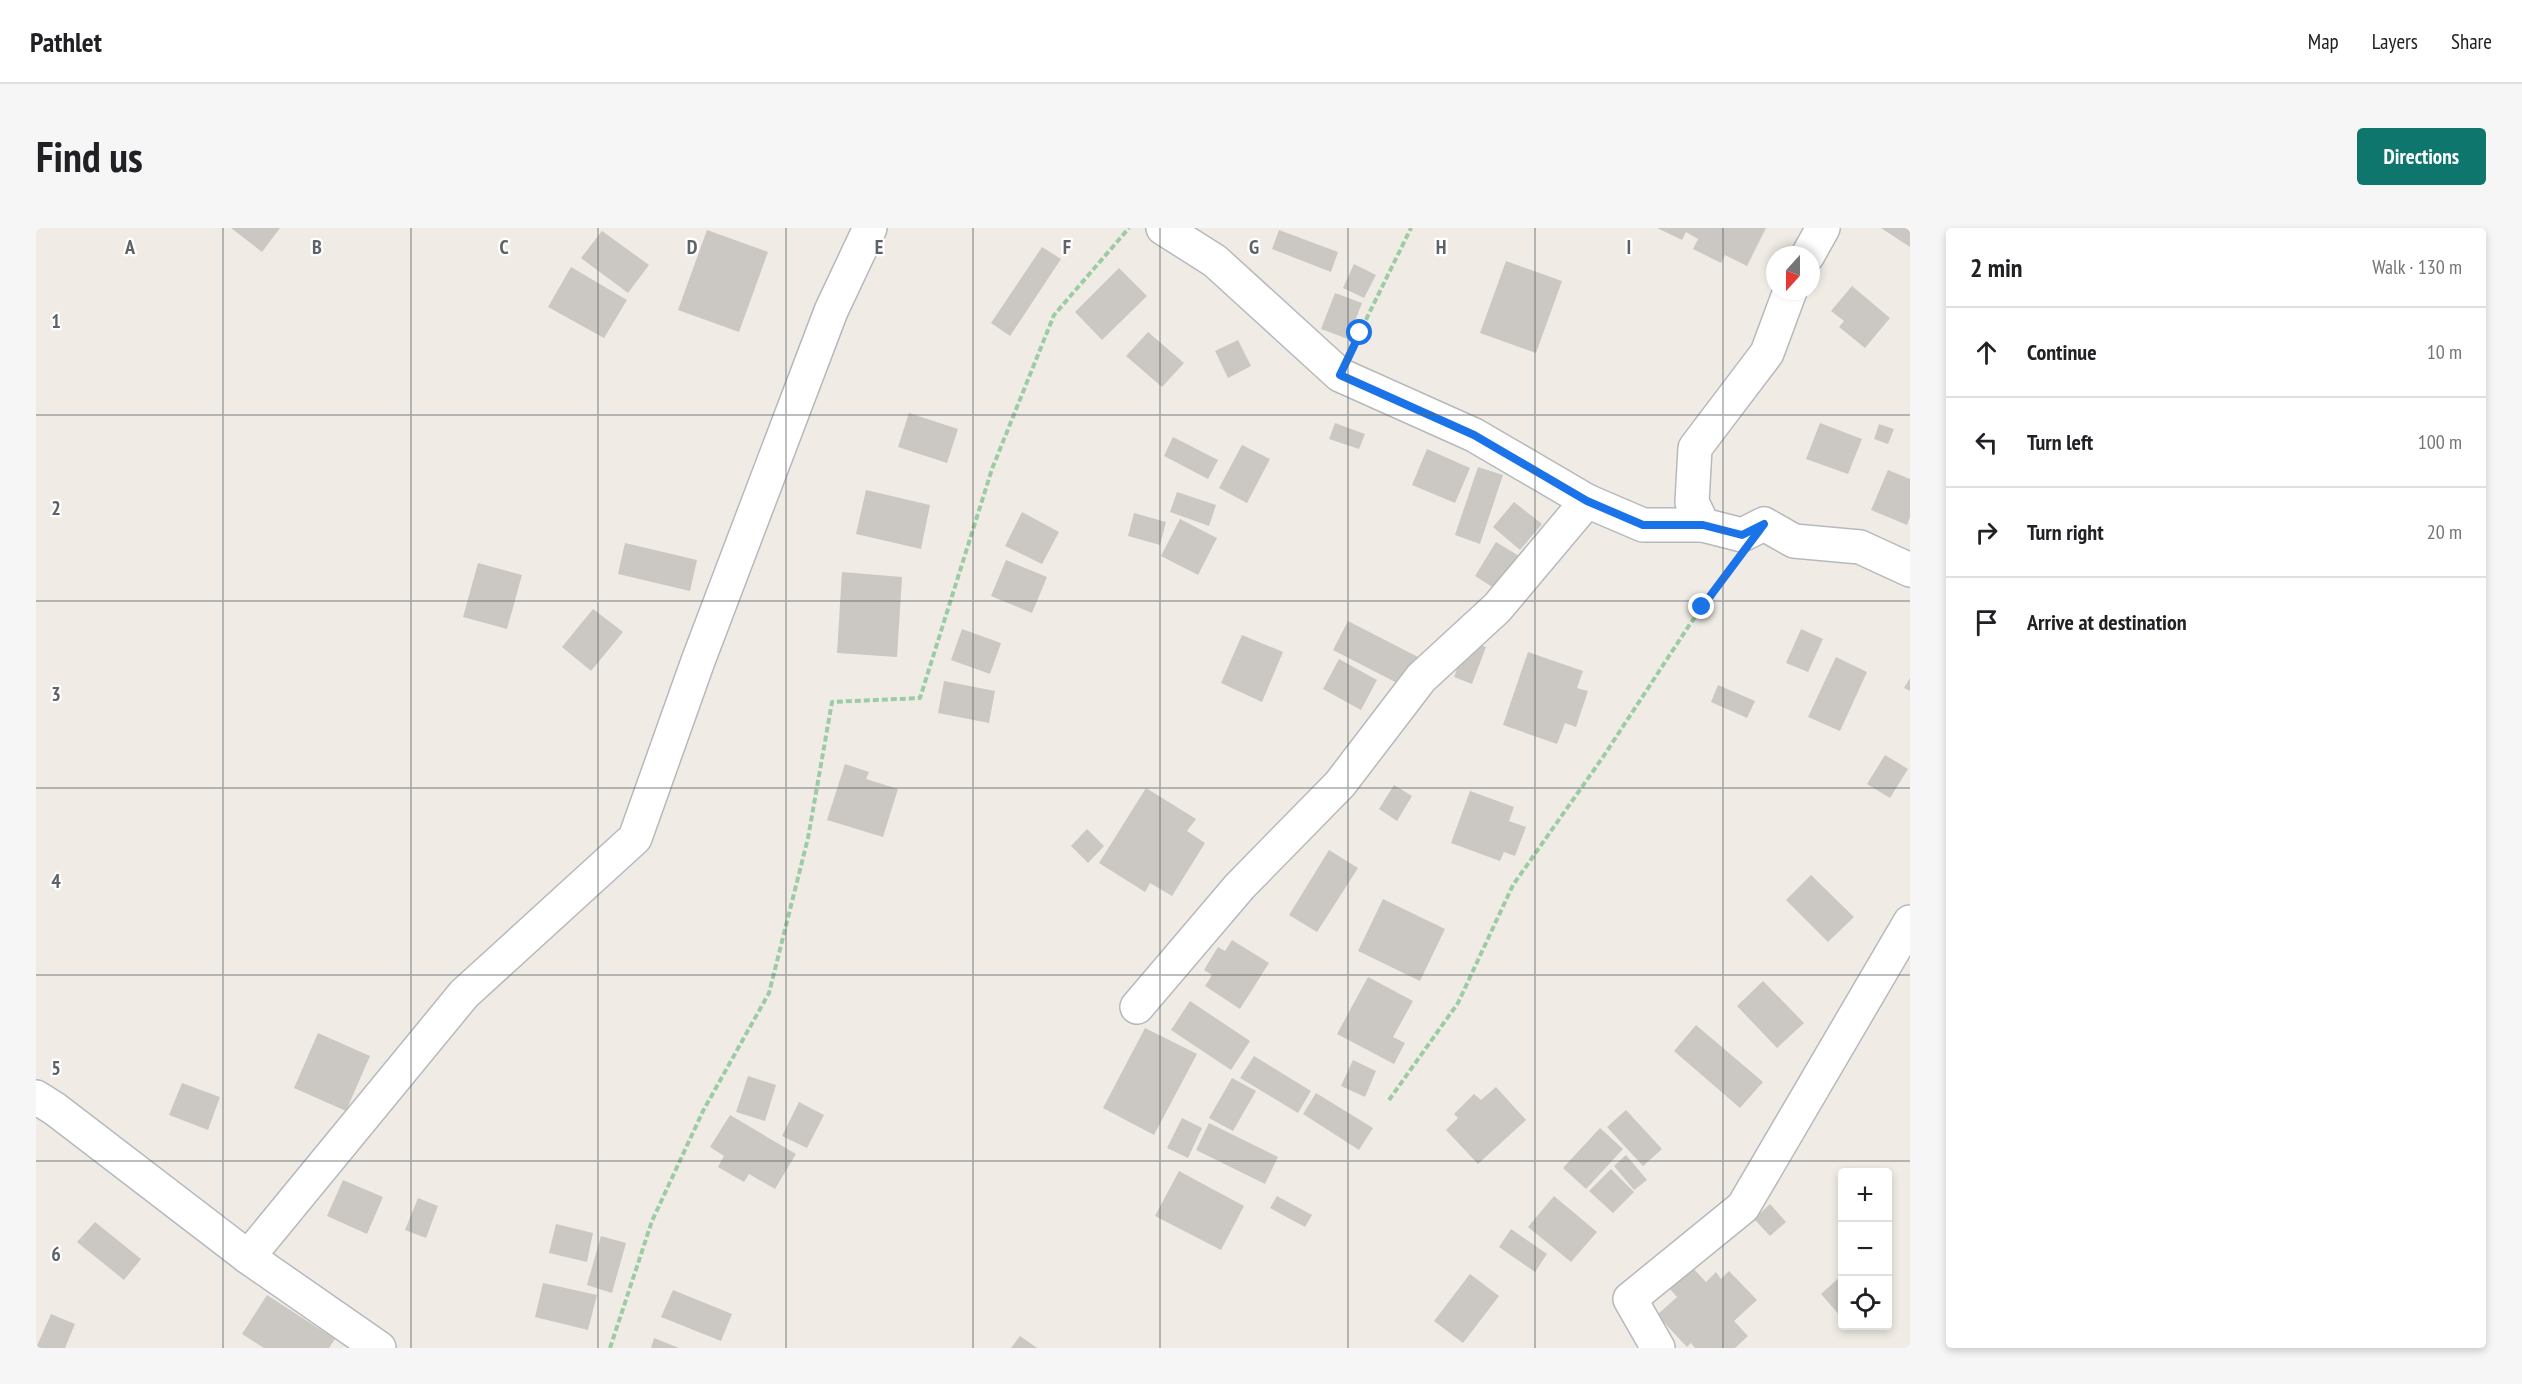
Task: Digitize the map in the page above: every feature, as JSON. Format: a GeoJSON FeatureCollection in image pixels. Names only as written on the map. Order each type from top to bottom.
{"type":"FeatureCollection","features":[{"type":"Feature","properties":{"kind":"street"},"geometry":{"type":"LineString","coordinates":[[248,1257],[464,994],[635,838],[698,661],[831,312],[870,228]]}},
{"type":"Feature","properties":{"kind":"street"},"geometry":{"type":"LineString","coordinates":[[1164,228],[1215,261],[1340,375],[1474,435],[1587,501],[1643,525],[1703,525],[1742,535],[1764,524],[1794,541],[1860,548],[1910,570]]}},
{"type":"Feature","properties":{"kind":"street"},"geometry":{"type":"LineString","coordinates":[[1813,246],[1823,228]]}},
{"type":"Feature","properties":{"kind":"street"},"geometry":{"type":"LineString","coordinates":[[1703,525],[1692,502],[1695,448],[1767,353],[1787,300]]}},
{"type":"Feature","properties":{"kind":"street"},"geometry":{"type":"LineString","coordinates":[[1137,1007],[1240,886],[1340,784],[1422,678],[1497,608],[1587,501]]}},
{"type":"Feature","properties":{"kind":"street"},"geometry":{"type":"LineString","coordinates":[[1658,1348],[1630,1299],[1743,1207],[1910,922]]}},
{"type":"Feature","properties":{"kind":"street"},"geometry":{"type":"LineString","coordinates":[[36,1097],[55,1108],[248,1257],[379,1348]]}},
{"type":"Feature","properties":{"kind":"path"},"geometry":{"type":"LineString","coordinates":[[610,1348],[652,1221],[703,1111],[769,993],[808,838],[832,702],[920,698],[992,469],[1054,315],[1129,228]]}},
{"type":"Feature","properties":{"kind":"path"},"geometry":{"type":"LineString","coordinates":[[1340,375],[1411,228]]}},
{"type":"Feature","properties":{"kind":"path"},"geometry":{"type":"LineString","coordinates":[[1389,1100],[1458,1003],[1513,885],[1603,757],[1690,624],[1764,524]]}},
{"type":"Feature","properties":{"kind":"building"},"geometry":{"type":"Polygon","coordinates":[[[231,228],[280,228],[262,252],[231,228]]]}},
{"type":"Feature","properties":{"kind":"building"},"geometry":{"type":"Polygon","coordinates":[[[1657,228],[1766,228],[1747,266],[1725,255],[1721,263],[1693,249],[1698,239],[1686,232],[1682,240],[1657,228]]]}},
{"type":"Feature","properties":{"kind":"building"},"geometry":{"type":"Polygon","coordinates":[[[1881,228],[1910,228],[1910,247],[1881,228]]]}},
{"type":"Feature","properties":{"kind":"building"},"geometry":{"type":"Polygon","coordinates":[[[707,230],[768,252],[739,332],[678,310],[707,230]]]}},
{"type":"Feature","properties":{"kind":"building"},"geometry":{"type":"Polygon","coordinates":[[[1279,230],[1338,252],[1331,272],[1272,249],[1279,230]]]}},
{"type":"Feature","properties":{"kind":"building"},"geometry":{"type":"Polygon","coordinates":[[[602,231],[649,265],[628,293],[581,258],[602,231]]]}},
{"type":"Feature","properties":{"kind":"building"},"geometry":{"type":"Polygon","coordinates":[[[1042,247],[1061,259],[1010,336],[991,323],[1042,247]]]}},
{"type":"Feature","properties":{"kind":"building"},"geometry":{"type":"Polygon","coordinates":[[[1506,261],[1562,281],[1536,353],[1480,333],[1506,261]]]}},
{"type":"Feature","properties":{"kind":"building"},"geometry":{"type":"Polygon","coordinates":[[[1354,264],[1376,275],[1364,298],[1343,288],[1354,264]]]}},
{"type":"Feature","properties":{"kind":"building"},"geometry":{"type":"Polygon","coordinates":[[[571,267],[627,300],[604,338],[548,307],[571,267]]]}},
{"type":"Feature","properties":{"kind":"building"},"geometry":{"type":"Polygon","coordinates":[[[1119,268],[1147,296],[1102,340],[1075,312],[1119,268]]]}},
{"type":"Feature","properties":{"kind":"building"},"geometry":{"type":"Polygon","coordinates":[[[1852,286],[1890,318],[1865,348],[1839,327],[1844,321],[1831,311],[1852,286]]]}},
{"type":"Feature","properties":{"kind":"building"},"geometry":{"type":"Polygon","coordinates":[[[1335,293],[1362,303],[1348,339],[1321,329],[1335,293]]]}},
{"type":"Feature","properties":{"kind":"building"},"geometry":{"type":"Polygon","coordinates":[[[1148,332],[1184,363],[1162,387],[1126,356],[1148,332]]]}},
{"type":"Feature","properties":{"kind":"building"},"geometry":{"type":"Polygon","coordinates":[[[1238,340],[1251,366],[1228,378],[1215,351],[1238,340]]]}},
{"type":"Feature","properties":{"kind":"building"},"geometry":{"type":"Polygon","coordinates":[[[909,413],[958,429],[947,463],[898,447],[909,413]]]}},
{"type":"Feature","properties":{"kind":"building"},"geometry":{"type":"Polygon","coordinates":[[[1335,423],[1365,434],[1359,449],[1329,439],[1335,423]]]}},
{"type":"Feature","properties":{"kind":"building"},"geometry":{"type":"Polygon","coordinates":[[[1820,423],[1862,439],[1848,474],[1806,459],[1820,423]]]}},
{"type":"Feature","properties":{"kind":"building"},"geometry":{"type":"Polygon","coordinates":[[[1879,424],[1894,429],[1888,444],[1874,439],[1879,424]]]}},
{"type":"Feature","properties":{"kind":"building"},"geometry":{"type":"Polygon","coordinates":[[[1173,437],[1218,460],[1208,479],[1164,456],[1173,437]]]}},
{"type":"Feature","properties":{"kind":"building"},"geometry":{"type":"Polygon","coordinates":[[[1242,445],[1270,459],[1247,503],[1219,488],[1242,445]]]}},
{"type":"Feature","properties":{"kind":"building"},"geometry":{"type":"Polygon","coordinates":[[[1427,449],[1470,468],[1455,503],[1412,485],[1427,449]]]}},
{"type":"Feature","properties":{"kind":"building"},"geometry":{"type":"Polygon","coordinates":[[[1478,467],[1503,475],[1480,544],[1455,535],[1478,467]]]}},
{"type":"Feature","properties":{"kind":"building"},"geometry":{"type":"Polygon","coordinates":[[[1888,470],[1910,479],[1910,517],[1907,525],[1871,510],[1888,470]]]}},
{"type":"Feature","properties":{"kind":"building"},"geometry":{"type":"Polygon","coordinates":[[[866,490],[930,505],[921,549],[856,534],[866,490]]]}},
{"type":"Feature","properties":{"kind":"building"},"geometry":{"type":"Polygon","coordinates":[[[1177,492],[1216,505],[1209,526],[1170,512],[1177,492]]]}},
{"type":"Feature","properties":{"kind":"building"},"geometry":{"type":"Polygon","coordinates":[[[1514,502],[1542,524],[1520,550],[1493,527],[1514,502]]]}},
{"type":"Feature","properties":{"kind":"building"},"geometry":{"type":"Polygon","coordinates":[[[1022,512],[1059,532],[1042,564],[1005,546],[1022,512]]]}},
{"type":"Feature","properties":{"kind":"building"},"geometry":{"type":"Polygon","coordinates":[[[1134,513],[1166,522],[1160,545],[1128,536],[1134,513]]]}},
{"type":"Feature","properties":{"kind":"building"},"geometry":{"type":"Polygon","coordinates":[[[1180,519],[1217,538],[1198,575],[1161,556],[1180,519]]]}},
{"type":"Feature","properties":{"kind":"building"},"geometry":{"type":"Polygon","coordinates":[[[1496,542],[1519,556],[1497,590],[1475,576],[1496,542]]]}},
{"type":"Feature","properties":{"kind":"building"},"geometry":{"type":"Polygon","coordinates":[[[625,543],[697,560],[690,591],[618,574],[625,543]]]}},
{"type":"Feature","properties":{"kind":"building"},"geometry":{"type":"Polygon","coordinates":[[[1006,560],[1047,577],[1032,613],[991,596],[1006,560]]]}},
{"type":"Feature","properties":{"kind":"building"},"geometry":{"type":"Polygon","coordinates":[[[478,563],[522,575],[507,629],[463,617],[478,563]]]}},
{"type":"Feature","properties":{"kind":"building"},"geometry":{"type":"Polygon","coordinates":[[[842,572],[902,577],[897,657],[837,653],[842,572]]]}},
{"type":"Feature","properties":{"kind":"building"},"geometry":{"type":"Polygon","coordinates":[[[593,609],[623,632],[591,671],[562,647],[593,609]]]}},
{"type":"Feature","properties":{"kind":"building"},"geometry":{"type":"Polygon","coordinates":[[[1348,621],[1418,657],[1403,686],[1333,650],[1348,621]]]}},
{"type":"Feature","properties":{"kind":"building"},"geometry":{"type":"Polygon","coordinates":[[[962,629],[1001,643],[990,674],[951,660],[962,629]]]}},
{"type":"Feature","properties":{"kind":"building"},"geometry":{"type":"Polygon","coordinates":[[[1801,629],[1823,639],[1808,672],[1786,663],[1801,629]]]}},
{"type":"Feature","properties":{"kind":"building"},"geometry":{"type":"Polygon","coordinates":[[[1242,635],[1283,652],[1262,702],[1221,683],[1242,635]]]}},
{"type":"Feature","properties":{"kind":"building"},"geometry":{"type":"Polygon","coordinates":[[[1468,640],[1486,647],[1472,684],[1454,677],[1468,640]]]}},
{"type":"Feature","properties":{"kind":"building"},"geometry":{"type":"Polygon","coordinates":[[[1528,652],[1583,671],[1577,688],[1588,691],[1576,727],[1565,723],[1557,744],[1503,725],[1528,652]]]}},
{"type":"Feature","properties":{"kind":"building"},"geometry":{"type":"Polygon","coordinates":[[[1836,657],[1867,672],[1840,731],[1808,717],[1836,657]]]}},
{"type":"Feature","properties":{"kind":"building"},"geometry":{"type":"Polygon","coordinates":[[[1339,659],[1377,680],[1361,710],[1323,689],[1339,659]]]}},
{"type":"Feature","properties":{"kind":"building"},"geometry":{"type":"Polygon","coordinates":[[[1910,678],[1910,691],[1904,688],[1910,678]]]}},
{"type":"Feature","properties":{"kind":"building"},"geometry":{"type":"Polygon","coordinates":[[[944,681],[995,691],[989,723],[938,713],[944,681]]]}},
{"type":"Feature","properties":{"kind":"building"},"geometry":{"type":"Polygon","coordinates":[[[1718,685],[1755,701],[1747,718],[1711,702],[1718,685]]]}},
{"type":"Feature","properties":{"kind":"building"},"geometry":{"type":"Polygon","coordinates":[[[1885,755],[1908,769],[1890,798],[1867,784],[1885,755]]]}},
{"type":"Feature","properties":{"kind":"building"},"geometry":{"type":"Polygon","coordinates":[[[845,764],[869,772],[866,779],[898,789],[883,837],[827,820],[845,764]]]}},
{"type":"Feature","properties":{"kind":"building"},"geometry":{"type":"Polygon","coordinates":[[[1394,785],[1412,796],[1397,821],[1379,809],[1394,785]]]}},
{"type":"Feature","properties":{"kind":"building"},"geometry":{"type":"Polygon","coordinates":[[[1146,788],[1196,819],[1187,831],[1205,843],[1172,896],[1150,883],[1145,892],[1099,863],[1146,788]]]}},
{"type":"Feature","properties":{"kind":"building"},"geometry":{"type":"Polygon","coordinates":[[[1470,791],[1514,807],[1509,821],[1526,827],[1515,856],[1504,852],[1500,861],[1451,843],[1470,791]]]}},
{"type":"Feature","properties":{"kind":"building"},"geometry":{"type":"Polygon","coordinates":[[[1087,829],[1104,846],[1088,863],[1071,846],[1087,829]]]}},
{"type":"Feature","properties":{"kind":"building"},"geometry":{"type":"Polygon","coordinates":[[[1329,850],[1358,868],[1317,932],[1289,915],[1329,850]]]}},
{"type":"Feature","properties":{"kind":"building"},"geometry":{"type":"Polygon","coordinates":[[[1811,875],[1854,917],[1828,942],[1786,900],[1811,875]]]}},
{"type":"Feature","properties":{"kind":"building"},"geometry":{"type":"Polygon","coordinates":[[[1383,899],[1445,929],[1420,981],[1358,951],[1383,899]]]}},
{"type":"Feature","properties":{"kind":"building"},"geometry":{"type":"Polygon","coordinates":[[[1232,940],[1269,963],[1240,1009],[1205,986],[1212,975],[1204,970],[1218,947],[1225,951],[1232,940]]]}},
{"type":"Feature","properties":{"kind":"building"},"geometry":{"type":"Polygon","coordinates":[[[1368,977],[1413,1001],[1393,1037],[1405,1043],[1394,1064],[1337,1034],[1368,977]]]}},
{"type":"Feature","properties":{"kind":"building"},"geometry":{"type":"Polygon","coordinates":[[[1763,981],[1804,1023],[1777,1048],[1737,1006],[1763,981]]]}},
{"type":"Feature","properties":{"kind":"building"},"geometry":{"type":"Polygon","coordinates":[[[1190,1001],[1250,1041],[1231,1070],[1171,1030],[1190,1001]]]}},
{"type":"Feature","properties":{"kind":"building"},"geometry":{"type":"Polygon","coordinates":[[[1696,1025],[1763,1082],[1740,1108],[1674,1051],[1696,1025]]]}},
{"type":"Feature","properties":{"kind":"building"},"geometry":{"type":"Polygon","coordinates":[[[1145,1028],[1197,1054],[1154,1135],[1103,1108],[1145,1028]]]}},
{"type":"Feature","properties":{"kind":"building"},"geometry":{"type":"Polygon","coordinates":[[[318,1033],[370,1056],[346,1111],[294,1088],[318,1033]]]}},
{"type":"Feature","properties":{"kind":"building"},"geometry":{"type":"Polygon","coordinates":[[[1254,1056],[1311,1091],[1298,1113],[1240,1078],[1254,1056]]]}},
{"type":"Feature","properties":{"kind":"building"},"geometry":{"type":"Polygon","coordinates":[[[1353,1060],[1376,1071],[1365,1097],[1341,1086],[1353,1060]]]}},
{"type":"Feature","properties":{"kind":"building"},"geometry":{"type":"Polygon","coordinates":[[[748,1076],[776,1085],[765,1121],[736,1112],[748,1076]]]}},
{"type":"Feature","properties":{"kind":"building"},"geometry":{"type":"Polygon","coordinates":[[[1232,1078],[1256,1091],[1233,1131],[1209,1118],[1232,1078]]]}},
{"type":"Feature","properties":{"kind":"building"},"geometry":{"type":"Polygon","coordinates":[[[182,1083],[220,1097],[208,1130],[169,1115],[182,1083]]]}},
{"type":"Feature","properties":{"kind":"building"},"geometry":{"type":"Polygon","coordinates":[[[1496,1087],[1526,1120],[1478,1164],[1446,1130],[1458,1118],[1454,1114],[1474,1094],[1481,1100],[1496,1087]]]}},
{"type":"Feature","properties":{"kind":"building"},"geometry":{"type":"Polygon","coordinates":[[[1316,1093],[1373,1128],[1359,1150],[1303,1114],[1316,1093]]]}},
{"type":"Feature","properties":{"kind":"building"},"geometry":{"type":"Polygon","coordinates":[[[799,1102],[824,1115],[807,1148],[782,1136],[799,1102]]]}},
{"type":"Feature","properties":{"kind":"building"},"geometry":{"type":"Polygon","coordinates":[[[1626,1110],[1662,1149],[1643,1166],[1607,1127],[1626,1110]]]}},
{"type":"Feature","properties":{"kind":"building"},"geometry":{"type":"Polygon","coordinates":[[[730,1115],[796,1154],[775,1189],[749,1174],[744,1182],[718,1167],[724,1156],[710,1147],[730,1115]]]}},
{"type":"Feature","properties":{"kind":"building"},"geometry":{"type":"Polygon","coordinates":[[[1182,1118],[1202,1128],[1188,1158],[1167,1148],[1182,1118]]]}},
{"type":"Feature","properties":{"kind":"building"},"geometry":{"type":"Polygon","coordinates":[[[1209,1123],[1278,1157],[1265,1184],[1196,1150],[1209,1123]]]}},
{"type":"Feature","properties":{"kind":"building"},"geometry":{"type":"Polygon","coordinates":[[[1600,1128],[1623,1149],[1586,1189],[1563,1168],[1600,1128]]]}},
{"type":"Feature","properties":{"kind":"building"},"geometry":{"type":"Polygon","coordinates":[[[1626,1155],[1647,1180],[1634,1190],[1614,1166],[1626,1155]]]}},
{"type":"Feature","properties":{"kind":"building"},"geometry":{"type":"Polygon","coordinates":[[[1611,1169],[1634,1192],[1613,1213],[1589,1191],[1611,1169]]]}},
{"type":"Feature","properties":{"kind":"building"},"geometry":{"type":"Polygon","coordinates":[[[1179,1171],[1244,1206],[1221,1250],[1155,1216],[1179,1171]]]}},
{"type":"Feature","properties":{"kind":"building"},"geometry":{"type":"Polygon","coordinates":[[[343,1180],[383,1197],[367,1234],[327,1216],[343,1180]]]}},
{"type":"Feature","properties":{"kind":"building"},"geometry":{"type":"Polygon","coordinates":[[[1277,1196],[1312,1215],[1305,1227],[1270,1208],[1277,1196]]]}},
{"type":"Feature","properties":{"kind":"building"},"geometry":{"type":"Polygon","coordinates":[[[1554,1196],[1597,1232],[1571,1262],[1528,1227],[1554,1196]]]}},
{"type":"Feature","properties":{"kind":"building"},"geometry":{"type":"Polygon","coordinates":[[[418,1198],[438,1206],[426,1238],[405,1230],[418,1198]]]}},
{"type":"Feature","properties":{"kind":"building"},"geometry":{"type":"Polygon","coordinates":[[[1770,1204],[1786,1222],[1770,1236],[1754,1219],[1770,1204]]]}},
{"type":"Feature","properties":{"kind":"building"},"geometry":{"type":"Polygon","coordinates":[[[95,1222],[141,1259],[124,1280],[77,1242],[95,1222]]]}},
{"type":"Feature","properties":{"kind":"building"},"geometry":{"type":"Polygon","coordinates":[[[556,1224],[593,1233],[587,1262],[549,1253],[556,1224]]]}},
{"type":"Feature","properties":{"kind":"building"},"geometry":{"type":"Polygon","coordinates":[[[1511,1229],[1547,1254],[1535,1272],[1499,1247],[1511,1229]]]}},
{"type":"Feature","properties":{"kind":"building"},"geometry":{"type":"Polygon","coordinates":[[[601,1236],[626,1243],[612,1293],[587,1285],[601,1236]]]}},
{"type":"Feature","properties":{"kind":"building"},"geometry":{"type":"Polygon","coordinates":[[[1692,1267],[1706,1282],[1716,1272],[1721,1279],[1729,1271],[1757,1300],[1734,1321],[1748,1336],[1735,1348],[1695,1348],[1691,1343],[1687,1347],[1657,1315],[1677,1297],[1670,1289],[1692,1267]]]}},
{"type":"Feature","properties":{"kind":"building"},"geometry":{"type":"Polygon","coordinates":[[[1470,1274],[1499,1296],[1463,1343],[1434,1321],[1470,1274]]]}},
{"type":"Feature","properties":{"kind":"building"},"geometry":{"type":"Polygon","coordinates":[[[1838,1279],[1838,1313],[1821,1294],[1838,1279]]]}},
{"type":"Feature","properties":{"kind":"building"},"geometry":{"type":"Polygon","coordinates":[[[543,1283],[597,1295],[588,1330],[535,1317],[543,1283]]]}},
{"type":"Feature","properties":{"kind":"building"},"geometry":{"type":"Polygon","coordinates":[[[673,1290],[732,1314],[721,1341],[661,1317],[673,1290]]]}},
{"type":"Feature","properties":{"kind":"building"},"geometry":{"type":"Polygon","coordinates":[[[267,1295],[335,1339],[329,1348],[264,1348],[242,1334],[267,1295]]]}},
{"type":"Feature","properties":{"kind":"building"},"geometry":{"type":"Polygon","coordinates":[[[51,1314],[75,1324],[65,1348],[36,1348],[51,1314]]]}},
{"type":"Feature","properties":{"kind":"building"},"geometry":{"type":"Polygon","coordinates":[[[1020,1336],[1037,1348],[1011,1348],[1020,1336]]]}},
{"type":"Feature","properties":{"kind":"building"},"geometry":{"type":"Polygon","coordinates":[[[654,1338],[679,1348],[651,1348],[654,1338]]]}},
{"type":"Feature","properties":{"kind":"route"},"geometry":{"type":"LineString","coordinates":[[1360,333],[1340,375],[1474,435],[1587,501],[1643,525],[1703,525],[1742,535],[1764,524],[1702,607]]}}]}
